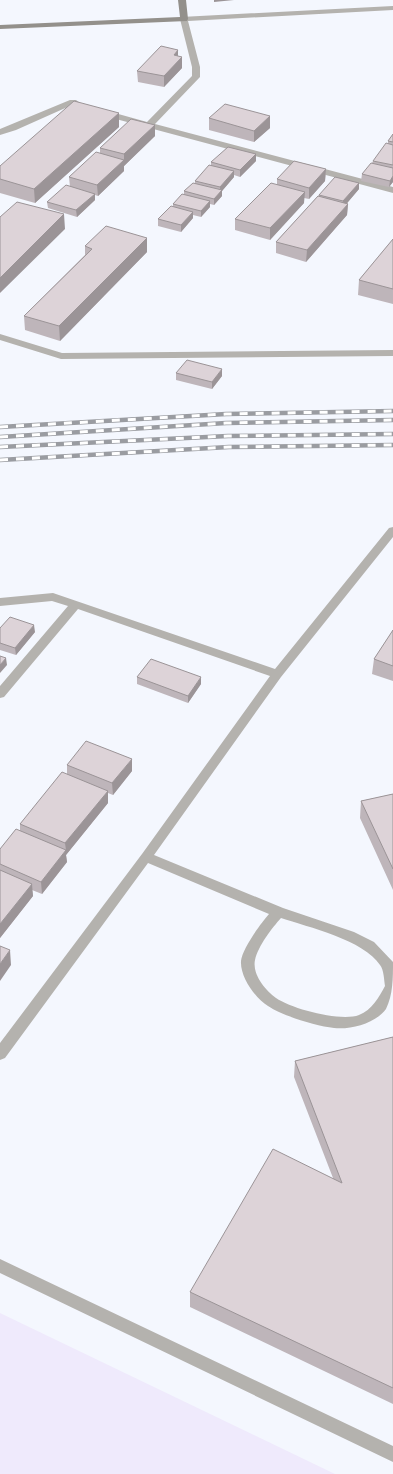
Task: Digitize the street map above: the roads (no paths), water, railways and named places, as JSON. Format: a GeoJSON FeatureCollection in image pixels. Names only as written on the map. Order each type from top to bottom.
{"type":"FeatureCollection","features":[{"type":"Feature","properties":{"kind":"street"},"geometry":{"type":"LineString","coordinates":[[149,125],[196,77],[196,67],[184,19],[182,0]]}},
{"type":"Feature","properties":{"kind":"street"},"geometry":{"type":"LineString","coordinates":[[0,27],[393,8]]}},
{"type":"Feature","properties":{"kind":"street"},"geometry":{"type":"LineString","coordinates":[[0,132],[13,128],[73,102],[89,112],[104,113],[393,190]]}},
{"type":"Feature","properties":{"kind":"street"},"geometry":{"type":"LineString","coordinates":[[0,337],[60,356],[393,353]]}},
{"type":"Feature","properties":{"kind":"street"},"geometry":{"type":"LineString","coordinates":[[0,1054],[146,857],[277,674],[393,530]]}},
{"type":"Feature","properties":{"kind":"street"},"geometry":{"type":"LineString","coordinates":[[0,602],[53,596],[277,674]]}},
{"type":"Feature","properties":{"kind":"street"},"geometry":{"type":"LineString","coordinates":[[0,694],[76,604]]}},
{"type":"Feature","properties":{"kind":"street"},"geometry":{"type":"LineString","coordinates":[[146,857],[278,912],[349,936],[368,946],[387,963],[392,986],[381,1006],[362,1020],[335,1023],[302,1015],[272,1002],[251,980],[248,960],[262,931],[278,912]]}},
{"type":"Feature","properties":{"kind":"street"},"geometry":{"type":"LineString","coordinates":[[0,1266],[393,1454]]}},
{"type":"Feature","properties":{"kind":"railway"},"geometry":{"type":"LineString","coordinates":[[0,427],[226,414],[393,411]]}},
{"type":"Feature","properties":{"kind":"railway"},"geometry":{"type":"LineString","coordinates":[[0,437],[226,423],[393,420]]}},
{"type":"Feature","properties":{"kind":"railway"},"geometry":{"type":"LineString","coordinates":[[0,447],[228,436],[393,434]]}},
{"type":"Feature","properties":{"kind":"railway"},"geometry":{"type":"LineString","coordinates":[[0,460],[229,447],[393,445]]}}]}
